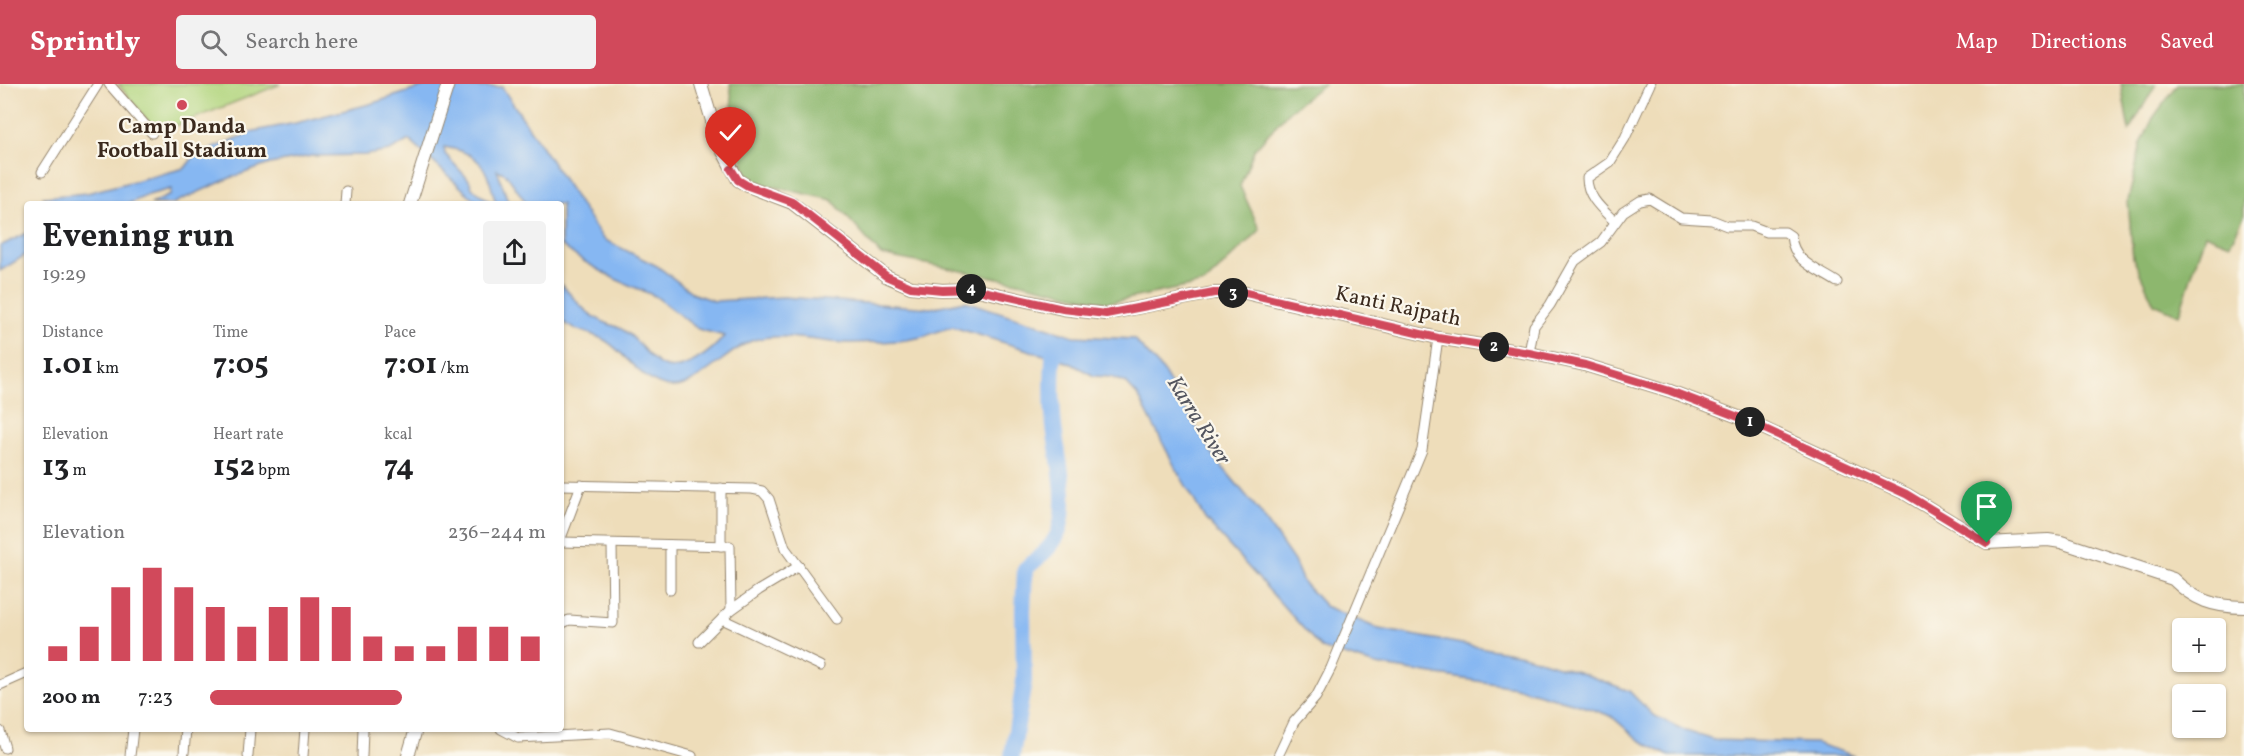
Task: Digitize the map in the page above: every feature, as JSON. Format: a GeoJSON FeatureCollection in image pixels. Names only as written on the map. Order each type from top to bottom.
{"type":"FeatureCollection","features":[{"type":"Feature","properties":{"kind":"main road"},"geometry":{"type":"LineString","coordinates":[[411,201],[448,84]]}},
{"type":"Feature","properties":{"kind":"main road","name":"Kanti Rajpath"},"geometry":{"type":"LineString","coordinates":[[701,84],[719,144],[738,180],[792,202],[886,276],[911,287],[942,290],[974,289],[1063,309],[1106,314],[1214,293],[1246,293],[1438,338],[1585,365],[1659,388],[1741,418],[1906,494],[1987,543],[2048,540],[2061,542],[2173,579],[2187,593],[2204,602],[2244,607]]}},
{"type":"Feature","properties":{"kind":"main road"},"geometry":{"type":"LineString","coordinates":[[408,756],[415,732]]}},
{"type":"Feature","properties":{"kind":"street"},"geometry":{"type":"LineString","coordinates":[[42,172],[98,84]]}},
{"type":"Feature","properties":{"kind":"street"},"geometry":{"type":"LineString","coordinates":[[108,84],[152,133]]}},
{"type":"Feature","properties":{"kind":"street"},"geometry":{"type":"LineString","coordinates":[[1615,222],[1587,189],[1587,178],[1610,162],[1625,138],[1650,84]]}},
{"type":"Feature","properties":{"kind":"street"},"geometry":{"type":"LineString","coordinates":[[345,201],[346,191]]}},
{"type":"Feature","properties":{"kind":"street"},"geometry":{"type":"LineString","coordinates":[[1529,353],[1534,326],[1550,305],[1575,261],[1601,242],[1623,212],[1640,201],[1650,199],[1681,218],[1712,220],[1727,226],[1751,226],[1767,232],[1785,232],[1791,236],[1791,247],[1798,258],[1837,282]]}},
{"type":"Feature","properties":{"kind":"street"},"geometry":{"type":"LineString","coordinates":[[1278,756],[1293,722],[1316,697],[1331,668],[1422,450],[1438,338]]}},
{"type":"Feature","properties":{"kind":"street"},"geometry":{"type":"LineString","coordinates":[[564,485],[762,491],[769,499],[785,548],[837,619]]}},
{"type":"Feature","properties":{"kind":"street"},"geometry":{"type":"LineString","coordinates":[[564,530],[581,485]]}},
{"type":"Feature","properties":{"kind":"street"},"geometry":{"type":"LineString","coordinates":[[720,546],[721,488]]}},
{"type":"Feature","properties":{"kind":"street"},"geometry":{"type":"LineString","coordinates":[[564,542],[730,546],[731,610]]}},
{"type":"Feature","properties":{"kind":"street"},"geometry":{"type":"LineString","coordinates":[[564,622],[569,620],[613,623],[612,544]]}},
{"type":"Feature","properties":{"kind":"street"},"geometry":{"type":"LineString","coordinates":[[670,545],[670,590]]}},
{"type":"Feature","properties":{"kind":"street"},"geometry":{"type":"LineString","coordinates":[[699,642],[731,610],[799,566]]}},
{"type":"Feature","properties":{"kind":"street"},"geometry":{"type":"LineString","coordinates":[[722,619],[821,666]]}},
{"type":"Feature","properties":{"kind":"street"},"geometry":{"type":"LineString","coordinates":[[0,685],[24,674]]}},
{"type":"Feature","properties":{"kind":"street"},"geometry":{"type":"LineString","coordinates":[[0,731],[5,748]]}},
{"type":"Feature","properties":{"kind":"street"},"geometry":{"type":"LineString","coordinates":[[130,756],[133,732]]}},
{"type":"Feature","properties":{"kind":"street"},"geometry":{"type":"LineString","coordinates":[[184,753],[186,732]]}},
{"type":"Feature","properties":{"kind":"street"},"geometry":{"type":"LineString","coordinates":[[248,756],[250,732]]}},
{"type":"Feature","properties":{"kind":"street"},"geometry":{"type":"LineString","coordinates":[[303,756],[305,732]]}},
{"type":"Feature","properties":{"kind":"street"},"geometry":{"type":"LineString","coordinates":[[362,756],[363,732]]}},
{"type":"Feature","properties":{"kind":"street"},"geometry":{"type":"LineString","coordinates":[[507,732],[518,738],[610,733],[692,756]]}},
{"type":"Feature","properties":{"kind":"green space","name":"Camp Danda Football Stadium"},"geometry":{"type":"Polygon","coordinates":[[[118,84],[281,84],[175,126],[152,126],[118,84]]]}},
{"type":"Feature","properties":{"kind":"green space"},"geometry":{"type":"Polygon","coordinates":[[[730,84],[1324,84],[1289,111],[1254,150],[1240,186],[1260,230],[1205,283],[1107,303],[1018,282],[881,255],[832,200],[750,181],[737,146],[730,84]]]}},
{"type":"Feature","properties":{"kind":"green space"},"geometry":{"type":"Polygon","coordinates":[[[2121,84],[2156,84],[2129,131],[2121,84]]]}},
{"type":"Feature","properties":{"kind":"green space"},"geometry":{"type":"Polygon","coordinates":[[[2178,84],[2244,84],[2244,216],[2230,244],[2205,234],[2179,315],[2154,304],[2133,258],[2128,201],[2141,144],[2153,118],[2178,84]]]}},
{"type":"Feature","properties":{"kind":"water"},"geometry":{"type":"Polygon","coordinates":[[[426,86],[502,87],[603,239],[657,266],[694,294],[714,301],[784,297],[931,308],[965,301],[1074,336],[1134,339],[1163,371],[1215,458],[1260,512],[1294,561],[1303,582],[1325,606],[1379,629],[1523,655],[1584,674],[1629,691],[1653,715],[1686,731],[1714,740],[1815,743],[1855,756],[1669,756],[1639,740],[1611,716],[1583,706],[1515,687],[1376,665],[1321,648],[1205,519],[1139,397],[1126,383],[1111,377],[1094,376],[1070,363],[953,327],[922,337],[886,342],[838,343],[789,337],[754,340],[735,350],[702,375],[681,386],[662,385],[644,375],[606,341],[564,322],[564,287],[590,314],[628,333],[656,362],[669,368],[686,365],[696,360],[724,336],[698,329],[655,296],[615,279],[564,247],[564,201],[525,201],[506,174],[497,170],[508,201],[495,201],[490,182],[481,165],[467,154],[457,150],[444,147],[445,154],[469,180],[472,188],[489,201],[476,201],[409,140],[390,151],[365,155],[311,156],[270,164],[230,178],[179,201],[157,201],[170,195],[171,189],[135,201],[47,201],[43,197],[87,193],[185,168],[194,156],[254,131],[370,104],[426,86]]]}},
{"type":"Feature","properties":{"kind":"water"},"geometry":{"type":"Polygon","coordinates":[[[24,234],[24,256],[0,271],[0,246],[24,234]]]}},
{"type":"Feature","properties":{"kind":"waterway"},"geometry":{"type":"LineString","coordinates":[[1012,756],[1024,681],[1025,569],[1055,540],[1062,515],[1063,490],[1052,406],[1054,344]]}},
{"type":"Feature","properties":{"kind":"place","name":"Camp Danda Football Stadium"},"geometry":{"type":"Point","coordinates":[182,105]}},
{"type":"Feature","properties":{"kind":"route"},"geometry":{"type":"LineString","coordinates":[[731,169],[738,180],[748,186],[792,202],[886,276],[911,287],[942,290],[974,289],[1063,309],[1106,314],[1214,293],[1246,293],[1438,338],[1585,365],[1670,391],[1741,418],[1906,494],[1987,543]]}},
{"type":"Feature","properties":{"kind":"water label","name":"Karra River"},"geometry":{"type":"Point","coordinates":[1198,421]}}]}
